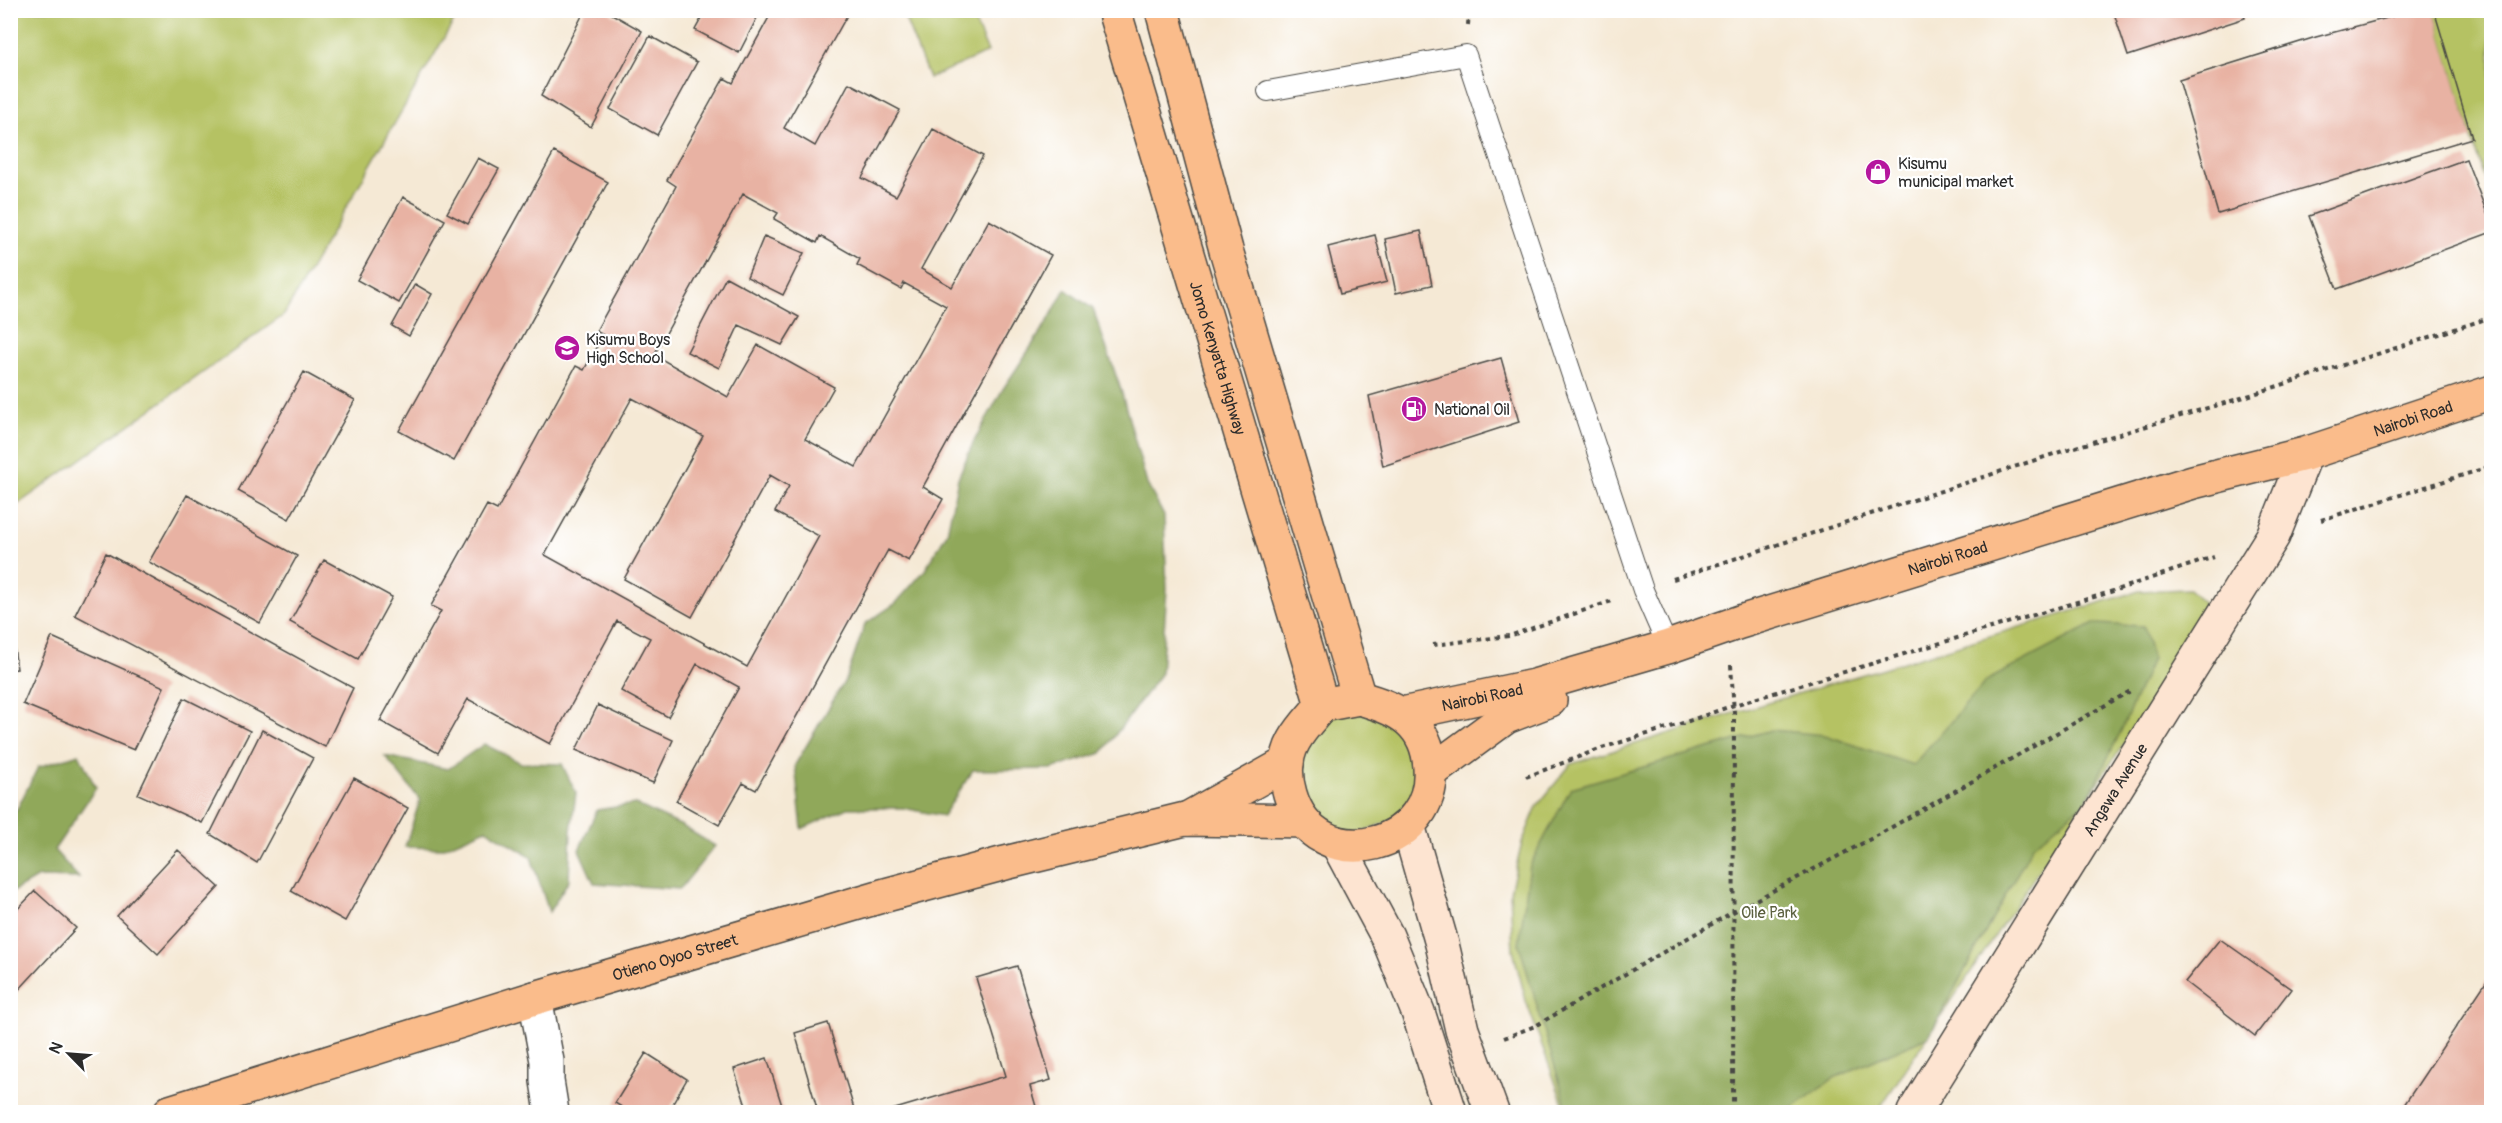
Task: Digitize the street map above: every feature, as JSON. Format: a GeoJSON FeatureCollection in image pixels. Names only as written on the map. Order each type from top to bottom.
{"type":"FeatureCollection","features":[{"type":"Feature","properties":{"kind":"highway","name":"Jomo Kenyatta Highway"},"geometry":{"type":"LineString","coordinates":[[1114,10],[1322,705]]}},
{"type":"Feature","properties":{"kind":"highway"},"geometry":{"type":"LineString","coordinates":[[1162,10],[1226,250],[1359,698]]}},
{"type":"Feature","properties":{"kind":"highway","name":"Nairobi Road"},"geometry":{"type":"LineString","coordinates":[[1402,714],[1534,686],[1668,647],[1740,622],[2193,482],[2305,454],[2492,392]]}},
{"type":"Feature","properties":{"kind":"highway","name":"Nairobi Road"},"geometry":{"type":"LineString","coordinates":[[1431,772],[1506,717],[1570,693],[2115,510],[2212,480],[2303,461],[2492,399]]}},
{"type":"Feature","properties":{"kind":"highway"},"geometry":{"type":"LineString","coordinates":[[1359,698],[1388,706],[1402,714],[1417,730],[1428,749],[1431,772],[1428,794],[1420,811],[1396,835],[1368,845],[1337,843],[1319,835],[1304,821],[1293,803],[1287,763],[1294,741],[1322,705],[1359,698]]}},
{"type":"Feature","properties":{"kind":"highway"},"geometry":{"type":"LineString","coordinates":[[1185,819],[1287,763]]}},
{"type":"Feature","properties":{"kind":"highway"},"geometry":{"type":"LineString","coordinates":[[1185,819],[1304,821]]}},
{"type":"Feature","properties":{"kind":"highway","name":"Otieno Oyoo Street"},"geometry":{"type":"LineString","coordinates":[[170,1113],[535,998],[882,896],[1185,819]]}},
{"type":"Feature","properties":{"kind":"main road","name":"Angawa Avenue"},"geometry":{"type":"LineString","coordinates":[[1914,1113],[2273,536],[2303,461]]}},
{"type":"Feature","properties":{"kind":"main road"},"geometry":{"type":"LineString","coordinates":[[1408,825],[1442,944],[1462,1030],[1492,1113]]}},
{"type":"Feature","properties":{"kind":"main road"},"geometry":{"type":"LineString","coordinates":[[1337,843],[1387,936],[1418,1012],[1450,1113]]}},
{"type":"Feature","properties":{"kind":"street"},"geometry":{"type":"LineString","coordinates":[[535,998],[547,1061],[547,1081],[552,1113]]}},
{"type":"Feature","properties":{"kind":"lane"},"geometry":{"type":"LineString","coordinates":[[1268,91],[1466,55],[1643,590],[1668,647]]}},
{"type":"Feature","properties":{"kind":"path"},"geometry":{"type":"LineString","coordinates":[[1433,645],[1509,636],[2072,448],[2238,399],[2492,317]]}},
{"type":"Feature","properties":{"kind":"path"},"geometry":{"type":"LineString","coordinates":[[1526,777],[1602,748],[1734,705],[2126,587],[2273,536],[2492,466]]}},
{"type":"Feature","properties":{"kind":"path"},"geometry":{"type":"LineString","coordinates":[[1730,640],[1734,705],[1733,1113]]}},
{"type":"Feature","properties":{"kind":"path"},"geometry":{"type":"LineString","coordinates":[[1470,1052],[1535,1026],[1733,912],[1878,835],[2142,684]]}},
{"type":"Feature","properties":{"kind":"green space"},"geometry":{"type":"Polygon","coordinates":[[[11,10],[459,12],[284,315],[11,509],[11,10]]]}},
{"type":"Feature","properties":{"kind":"green space"},"geometry":{"type":"Polygon","coordinates":[[[902,11],[970,11],[988,52],[929,78],[902,11]]]}},
{"type":"Feature","properties":{"kind":"green space"},"geometry":{"type":"Polygon","coordinates":[[[2434,11],[2491,11],[2491,196],[2472,138],[2434,11]]]}},
{"type":"Feature","properties":{"kind":"green space"},"geometry":{"type":"Polygon","coordinates":[[[1065,289],[1093,309],[1121,390],[1147,484],[1164,516],[1167,589],[1161,673],[1102,753],[1051,769],[973,770],[943,816],[903,808],[847,808],[802,829],[795,765],[847,677],[865,624],[896,603],[925,570],[947,533],[958,478],[973,443],[1003,389],[1048,321],[1065,289]]]}},
{"type":"Feature","properties":{"kind":"green space","name":"Oile Park"},"geometry":{"type":"Polygon","coordinates":[[[2189,589],[2213,611],[1877,1112],[1566,1112],[1526,1001],[1513,951],[1510,892],[1522,843],[1537,806],[1571,764],[2139,591],[2189,589]]]}},
{"type":"Feature","properties":{"kind":"green space","name":"Oile Park"},"geometry":{"type":"Polygon","coordinates":[[[2094,624],[2144,626],[2152,659],[2122,729],[2086,802],[2033,845],[1929,1036],[1834,1078],[1787,1112],[1568,1112],[1519,944],[1530,865],[1571,788],[1771,730],[1825,735],[1913,765],[1986,681],[2094,624]]]}},
{"type":"Feature","properties":{"kind":"green space"},"geometry":{"type":"Polygon","coordinates":[[[1362,708],[1416,736],[1414,812],[1345,838],[1302,811],[1301,748],[1331,714],[1362,708]]]}},
{"type":"Feature","properties":{"kind":"green space"},"geometry":{"type":"Polygon","coordinates":[[[484,744],[521,763],[562,764],[576,793],[571,831],[569,880],[549,912],[531,857],[486,829],[442,848],[405,847],[420,800],[385,756],[448,769],[484,744]]]}},
{"type":"Feature","properties":{"kind":"green space"},"geometry":{"type":"Polygon","coordinates":[[[79,754],[96,788],[54,850],[79,878],[38,877],[11,893],[11,813],[17,809],[38,767],[79,754]]]}},
{"type":"Feature","properties":{"kind":"green space"},"geometry":{"type":"Polygon","coordinates":[[[635,804],[682,826],[715,846],[680,889],[594,883],[579,850],[597,810],[635,804]]]}},
{"type":"Feature","properties":{"kind":"building"},"geometry":{"type":"Polygon","coordinates":[[[585,10],[605,10],[642,31],[591,127],[541,96],[585,10]]]}},
{"type":"Feature","properties":{"kind":"building"},"geometry":{"type":"Polygon","coordinates":[[[706,10],[761,10],[739,53],[695,30],[706,10]]]}},
{"type":"Feature","properties":{"kind":"building"},"geometry":{"type":"Polygon","coordinates":[[[773,10],[850,10],[784,128],[815,146],[849,83],[900,110],[862,178],[896,196],[933,129],[983,156],[921,269],[952,287],[989,220],[1051,255],[923,487],[943,499],[909,561],[888,550],[756,790],[743,783],[719,825],[676,801],[739,687],[697,664],[668,717],[621,691],[650,638],[617,621],[550,744],[468,699],[438,753],[380,721],[441,611],[431,606],[487,505],[497,510],[576,366],[584,370],[603,335],[596,331],[676,186],[667,180],[724,78],[733,83],[773,10]],[[743,194],[654,355],[728,397],[758,345],[834,387],[805,439],[856,467],[946,306],[904,283],[901,289],[857,265],[860,259],[820,236],[817,243],[774,219],[778,213],[743,194]],[[632,398],[545,555],[747,667],[819,536],[775,512],[789,486],[770,475],[692,617],[624,579],[703,436],[632,398]]]}},
{"type":"Feature","properties":{"kind":"building"},"geometry":{"type":"Polygon","coordinates":[[[2113,10],[2243,10],[2245,18],[2128,56],[2113,10]]]}},
{"type":"Feature","properties":{"kind":"building"},"geometry":{"type":"Polygon","coordinates":[[[2417,10],[2434,10],[2472,138],[2218,214],[2179,80],[2316,37],[2417,10]]]}},
{"type":"Feature","properties":{"kind":"building"},"geometry":{"type":"Polygon","coordinates":[[[650,36],[697,62],[657,135],[610,109],[650,36]]]}},
{"type":"Feature","properties":{"kind":"building"},"geometry":{"type":"Polygon","coordinates":[[[554,152],[608,182],[454,461],[399,431],[554,152]]]}},
{"type":"Feature","properties":{"kind":"building"},"geometry":{"type":"Polygon","coordinates":[[[478,158],[499,169],[468,224],[447,213],[478,158]]]}},
{"type":"Feature","properties":{"kind":"building"},"geometry":{"type":"Polygon","coordinates":[[[2466,159],[2492,226],[2492,232],[2337,289],[2309,216],[2466,159]]]}},
{"type":"Feature","properties":{"kind":"building"},"geometry":{"type":"Polygon","coordinates":[[[403,197],[445,220],[399,303],[357,280],[403,197]]]}},
{"type":"Feature","properties":{"kind":"building"},"geometry":{"type":"Polygon","coordinates":[[[1421,231],[1432,285],[1396,293],[1385,239],[1421,231]]]}},
{"type":"Feature","properties":{"kind":"building"},"geometry":{"type":"Polygon","coordinates":[[[1375,235],[1387,282],[1340,294],[1328,247],[1375,235]]]}},
{"type":"Feature","properties":{"kind":"building"},"geometry":{"type":"Polygon","coordinates":[[[764,236],[804,253],[783,295],[747,277],[764,236]]]}},
{"type":"Feature","properties":{"kind":"building"},"geometry":{"type":"Polygon","coordinates":[[[726,277],[799,317],[782,345],[739,325],[719,368],[687,352],[726,277]]]}},
{"type":"Feature","properties":{"kind":"building"},"geometry":{"type":"Polygon","coordinates":[[[415,284],[432,294],[409,336],[392,326],[415,284]]]}},
{"type":"Feature","properties":{"kind":"building"},"geometry":{"type":"Polygon","coordinates":[[[1501,358],[1519,422],[1383,466],[1369,396],[1501,358]]]}},
{"type":"Feature","properties":{"kind":"building"},"geometry":{"type":"Polygon","coordinates":[[[304,372],[355,400],[289,519],[238,491],[304,372]]]}},
{"type":"Feature","properties":{"kind":"building"},"geometry":{"type":"Polygon","coordinates":[[[187,495],[297,556],[260,623],[149,562],[187,495]]]}},
{"type":"Feature","properties":{"kind":"building"},"geometry":{"type":"Polygon","coordinates":[[[106,553],[353,688],[325,747],[75,615],[106,553]]]}},
{"type":"Feature","properties":{"kind":"building"},"geometry":{"type":"Polygon","coordinates":[[[324,560],[392,597],[358,659],[290,622],[324,560]]]}},
{"type":"Feature","properties":{"kind":"building"},"geometry":{"type":"Polygon","coordinates":[[[52,637],[164,687],[134,750],[23,704],[52,637]]]}},
{"type":"Feature","properties":{"kind":"building"},"geometry":{"type":"Polygon","coordinates":[[[13,639],[17,669],[10,670],[10,640],[13,639]]]}},
{"type":"Feature","properties":{"kind":"building"},"geometry":{"type":"Polygon","coordinates":[[[184,698],[250,731],[202,823],[138,794],[184,698]]]}},
{"type":"Feature","properties":{"kind":"building"},"geometry":{"type":"Polygon","coordinates":[[[598,705],[673,740],[653,783],[576,750],[598,705]]]}},
{"type":"Feature","properties":{"kind":"building"},"geometry":{"type":"Polygon","coordinates":[[[262,730],[313,758],[257,863],[210,834],[262,730]]]}},
{"type":"Feature","properties":{"kind":"building"},"geometry":{"type":"Polygon","coordinates":[[[354,778],[408,808],[345,921],[291,891],[354,778]]]}},
{"type":"Feature","properties":{"kind":"building"},"geometry":{"type":"Polygon","coordinates":[[[178,850],[219,887],[158,954],[117,916],[178,850]]]}},
{"type":"Feature","properties":{"kind":"building"},"geometry":{"type":"Polygon","coordinates":[[[35,891],[76,928],[15,994],[10,990],[10,917],[35,891]]]}},
{"type":"Feature","properties":{"kind":"building"},"geometry":{"type":"Polygon","coordinates":[[[2220,939],[2291,989],[2255,1036],[2185,982],[2220,939]]]}},
{"type":"Feature","properties":{"kind":"building"},"geometry":{"type":"Polygon","coordinates":[[[1017,966],[1051,1080],[1030,1086],[1037,1110],[1028,1112],[885,1112],[1006,1076],[976,978],[1017,966]]]}},
{"type":"Feature","properties":{"kind":"building"},"geometry":{"type":"Polygon","coordinates":[[[2492,973],[2492,1112],[2400,1111],[2492,973]]]}},
{"type":"Feature","properties":{"kind":"building"},"geometry":{"type":"Polygon","coordinates":[[[828,1023],[855,1112],[818,1112],[795,1033],[828,1023]]]}},
{"type":"Feature","properties":{"kind":"building"},"geometry":{"type":"Polygon","coordinates":[[[646,1053],[687,1079],[668,1112],[630,1112],[615,1103],[646,1053]]]}},
{"type":"Feature","properties":{"kind":"building"},"geometry":{"type":"Polygon","coordinates":[[[767,1058],[784,1112],[748,1112],[734,1069],[767,1058]]]}},
{"type":"Feature","properties":{"kind":"place","name":"Kisumu municipal market"},"geometry":{"type":"Point","coordinates":[1878,172]}},
{"type":"Feature","properties":{"kind":"place","name":"Kisumu Boys High School"},"geometry":{"type":"Point","coordinates":[567,348]}},
{"type":"Feature","properties":{"kind":"place","name":"National Oil"},"geometry":{"type":"Point","coordinates":[1414,409]}}]}
